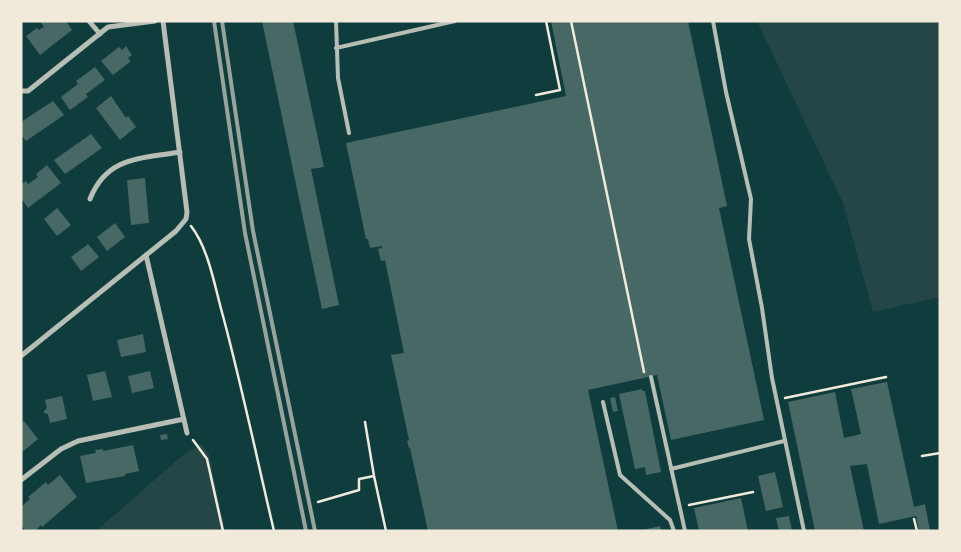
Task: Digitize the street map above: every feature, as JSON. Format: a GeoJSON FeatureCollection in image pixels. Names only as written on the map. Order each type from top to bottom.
{"type":"FeatureCollection","features":[{"type":"Feature","properties":{"kind":"street"},"geometry":{"type":"LineString","coordinates":[[89,21],[100,34]]}},
{"type":"Feature","properties":{"kind":"street"},"geometry":{"type":"LineString","coordinates":[[21,91],[28,90],[108,28],[154,21]]}},
{"type":"Feature","properties":{"kind":"street"},"geometry":{"type":"LineString","coordinates":[[21,356],[176,231],[186,219],[180,152],[162,21]]}},
{"type":"Feature","properties":{"kind":"street"},"geometry":{"type":"LineString","coordinates":[[90,198],[99,181],[116,166],[126,162],[180,152]]}},
{"type":"Feature","properties":{"kind":"street"},"geometry":{"type":"LineString","coordinates":[[146,255],[187,433]]}},
{"type":"Feature","properties":{"kind":"street"},"geometry":{"type":"LineString","coordinates":[[21,480],[61,448],[78,440],[184,420]]}},
{"type":"Feature","properties":{"kind":"lane"},"geometry":{"type":"LineString","coordinates":[[336,21],[338,78],[349,133]]}},
{"type":"Feature","properties":{"kind":"lane"},"geometry":{"type":"LineString","coordinates":[[336,48],[455,21]]}},
{"type":"Feature","properties":{"kind":"lane"},"geometry":{"type":"LineString","coordinates":[[713,21],[726,92],[751,199],[748,239],[762,308],[772,378],[784,441],[804,531]]}},
{"type":"Feature","properties":{"kind":"lane"},"geometry":{"type":"LineString","coordinates":[[652,376],[684,531]]}},
{"type":"Feature","properties":{"kind":"lane"},"geometry":{"type":"LineString","coordinates":[[603,402],[620,475],[670,520],[674,531]]}},
{"type":"Feature","properties":{"kind":"lane"},"geometry":{"type":"LineString","coordinates":[[671,468],[784,441]]}},
{"type":"Feature","properties":{"kind":"path"},"geometry":{"type":"LineString","coordinates":[[536,95],[560,90],[546,21]]}},
{"type":"Feature","properties":{"kind":"path"},"geometry":{"type":"LineString","coordinates":[[571,21],[644,374]]}},
{"type":"Feature","properties":{"kind":"path"},"geometry":{"type":"LineString","coordinates":[[186,219],[197,234],[211,272],[237,368],[274,531]]}},
{"type":"Feature","properties":{"kind":"path"},"geometry":{"type":"LineString","coordinates":[[787,398],[886,376]]}},
{"type":"Feature","properties":{"kind":"path"},"geometry":{"type":"LineString","coordinates":[[365,422],[386,531]]}},
{"type":"Feature","properties":{"kind":"path"},"geometry":{"type":"LineString","coordinates":[[187,433],[196,442],[207,459],[223,531]]}},
{"type":"Feature","properties":{"kind":"path"},"geometry":{"type":"LineString","coordinates":[[922,456],[940,453]]}},
{"type":"Feature","properties":{"kind":"path"},"geometry":{"type":"LineString","coordinates":[[318,502],[359,490],[359,479],[374,476]]}},
{"type":"Feature","properties":{"kind":"path"},"geometry":{"type":"LineString","coordinates":[[678,499],[689,506],[754,492]]}},
{"type":"Feature","properties":{"kind":"path"},"geometry":{"type":"LineString","coordinates":[[914,518],[917,531]]}},
{"type":"Feature","properties":{"kind":"shaded area"},"geometry":{"type":"Polygon","coordinates":[[[757,21],[940,21],[940,297],[873,312],[843,203],[757,21]]]}},
{"type":"Feature","properties":{"kind":"shaded area"},"geometry":{"type":"Polygon","coordinates":[[[201,444],[209,454],[225,531],[96,531],[183,455],[201,444]]]}},
{"type":"Feature","properties":{"kind":"building"},"geometry":{"type":"Polygon","coordinates":[[[40,21],[66,21],[72,30],[40,55],[26,36],[37,28],[39,30],[44,27],[40,21]]]}},
{"type":"Feature","properties":{"kind":"building"},"geometry":{"type":"Polygon","coordinates":[[[262,21],[293,21],[324,167],[311,169],[339,305],[322,309],[262,21]]]}},
{"type":"Feature","properties":{"kind":"building"},"geometry":{"type":"Polygon","coordinates":[[[551,21],[688,21],[727,206],[719,208],[764,420],[671,440],[657,375],[588,390],[618,531],[428,531],[407,441],[409,440],[391,355],[404,353],[385,260],[381,261],[378,249],[382,248],[382,246],[370,248],[368,239],[366,239],[346,143],[566,96],[551,21]]]}},
{"type":"Feature","properties":{"kind":"building"},"geometry":{"type":"Polygon","coordinates":[[[126,46],[132,55],[128,58],[131,61],[113,75],[101,61],[119,47],[122,50],[126,46]]]}},
{"type":"Feature","properties":{"kind":"building"},"geometry":{"type":"Polygon","coordinates":[[[95,67],[105,80],[86,94],[88,97],[70,110],[61,97],[78,84],[76,81],[95,67]]]}},
{"type":"Feature","properties":{"kind":"building"},"geometry":{"type":"Polygon","coordinates":[[[111,96],[126,118],[128,116],[136,127],[120,140],[96,108],[111,96]]]}},
{"type":"Feature","properties":{"kind":"building"},"geometry":{"type":"Polygon","coordinates":[[[53,101],[64,115],[26,141],[21,135],[21,122],[53,101]]]}},
{"type":"Feature","properties":{"kind":"building"},"geometry":{"type":"Polygon","coordinates":[[[91,134],[102,148],[65,174],[54,160],[91,134]]]}},
{"type":"Feature","properties":{"kind":"building"},"geometry":{"type":"Polygon","coordinates":[[[47,165],[61,183],[28,208],[21,198],[21,185],[26,181],[28,184],[38,177],[36,174],[47,165]]]}},
{"type":"Feature","properties":{"kind":"building"},"geometry":{"type":"Polygon","coordinates":[[[145,178],[149,223],[131,225],[127,180],[145,178]]]}},
{"type":"Feature","properties":{"kind":"building"},"geometry":{"type":"Polygon","coordinates":[[[57,208],[71,225],[57,236],[44,219],[57,208]]]}},
{"type":"Feature","properties":{"kind":"building"},"geometry":{"type":"Polygon","coordinates":[[[115,223],[125,237],[107,251],[97,237],[115,223]]]}},
{"type":"Feature","properties":{"kind":"building"},"geometry":{"type":"Polygon","coordinates":[[[88,244],[99,257],[81,271],[71,257],[88,244]]]}},
{"type":"Feature","properties":{"kind":"building"},"geometry":{"type":"Polygon","coordinates":[[[143,334],[146,352],[121,357],[117,340],[143,334]]]}},
{"type":"Feature","properties":{"kind":"building"},"geometry":{"type":"Polygon","coordinates":[[[105,371],[112,397],[93,401],[87,375],[105,371]]]}},
{"type":"Feature","properties":{"kind":"building"},"geometry":{"type":"Polygon","coordinates":[[[150,371],[154,388],[132,393],[128,376],[150,371]]]}},
{"type":"Feature","properties":{"kind":"building"},"geometry":{"type":"Polygon","coordinates":[[[887,382],[914,507],[925,504],[930,531],[919,531],[916,516],[879,524],[867,464],[850,466],[864,531],[815,531],[788,402],[835,392],[844,438],[861,434],[851,389],[887,382]]]}},
{"type":"Feature","properties":{"kind":"building"},"geometry":{"type":"Polygon","coordinates":[[[642,389],[642,391],[645,391],[661,472],[646,475],[645,467],[635,469],[619,394],[642,389]]]}},
{"type":"Feature","properties":{"kind":"building"},"geometry":{"type":"Polygon","coordinates":[[[62,396],[67,419],[50,423],[48,414],[44,413],[47,408],[45,400],[62,396]]]}},
{"type":"Feature","properties":{"kind":"building"},"geometry":{"type":"Polygon","coordinates":[[[615,397],[618,411],[613,412],[610,398],[615,397]]]}},
{"type":"Feature","properties":{"kind":"building"},"geometry":{"type":"Polygon","coordinates":[[[24,421],[38,439],[21,453],[21,423],[24,421]]]}},
{"type":"Feature","properties":{"kind":"building"},"geometry":{"type":"Polygon","coordinates":[[[167,434],[168,439],[161,440],[160,435],[167,434]]]}},
{"type":"Feature","properties":{"kind":"building"},"geometry":{"type":"Polygon","coordinates":[[[133,445],[139,471],[125,474],[125,476],[86,483],[80,456],[96,453],[95,450],[103,449],[103,451],[133,445]]]}},
{"type":"Feature","properties":{"kind":"building"},"geometry":{"type":"Polygon","coordinates":[[[775,472],[783,507],[766,511],[758,476],[775,472]]]}},
{"type":"Feature","properties":{"kind":"building"},"geometry":{"type":"Polygon","coordinates":[[[60,475],[77,497],[42,527],[41,525],[35,531],[26,531],[21,525],[21,507],[30,499],[28,497],[46,482],[48,485],[60,475]]]}},
{"type":"Feature","properties":{"kind":"building"},"geometry":{"type":"Polygon","coordinates":[[[741,498],[748,531],[699,531],[694,508],[741,498]]]}},
{"type":"Feature","properties":{"kind":"building"},"geometry":{"type":"Polygon","coordinates":[[[789,516],[792,531],[779,531],[776,518],[789,516]]]}},
{"type":"Feature","properties":{"kind":"building"},"geometry":{"type":"Polygon","coordinates":[[[660,526],[661,531],[643,531],[643,530],[660,526]]]}},
{"type":"Feature","properties":{"kind":"railway"},"geometry":{"type":"LineString","coordinates":[[214,21],[245,233],[306,531]]}},
{"type":"Feature","properties":{"kind":"railway"},"geometry":{"type":"LineString","coordinates":[[222,21],[253,231],[315,531]]}}]}
